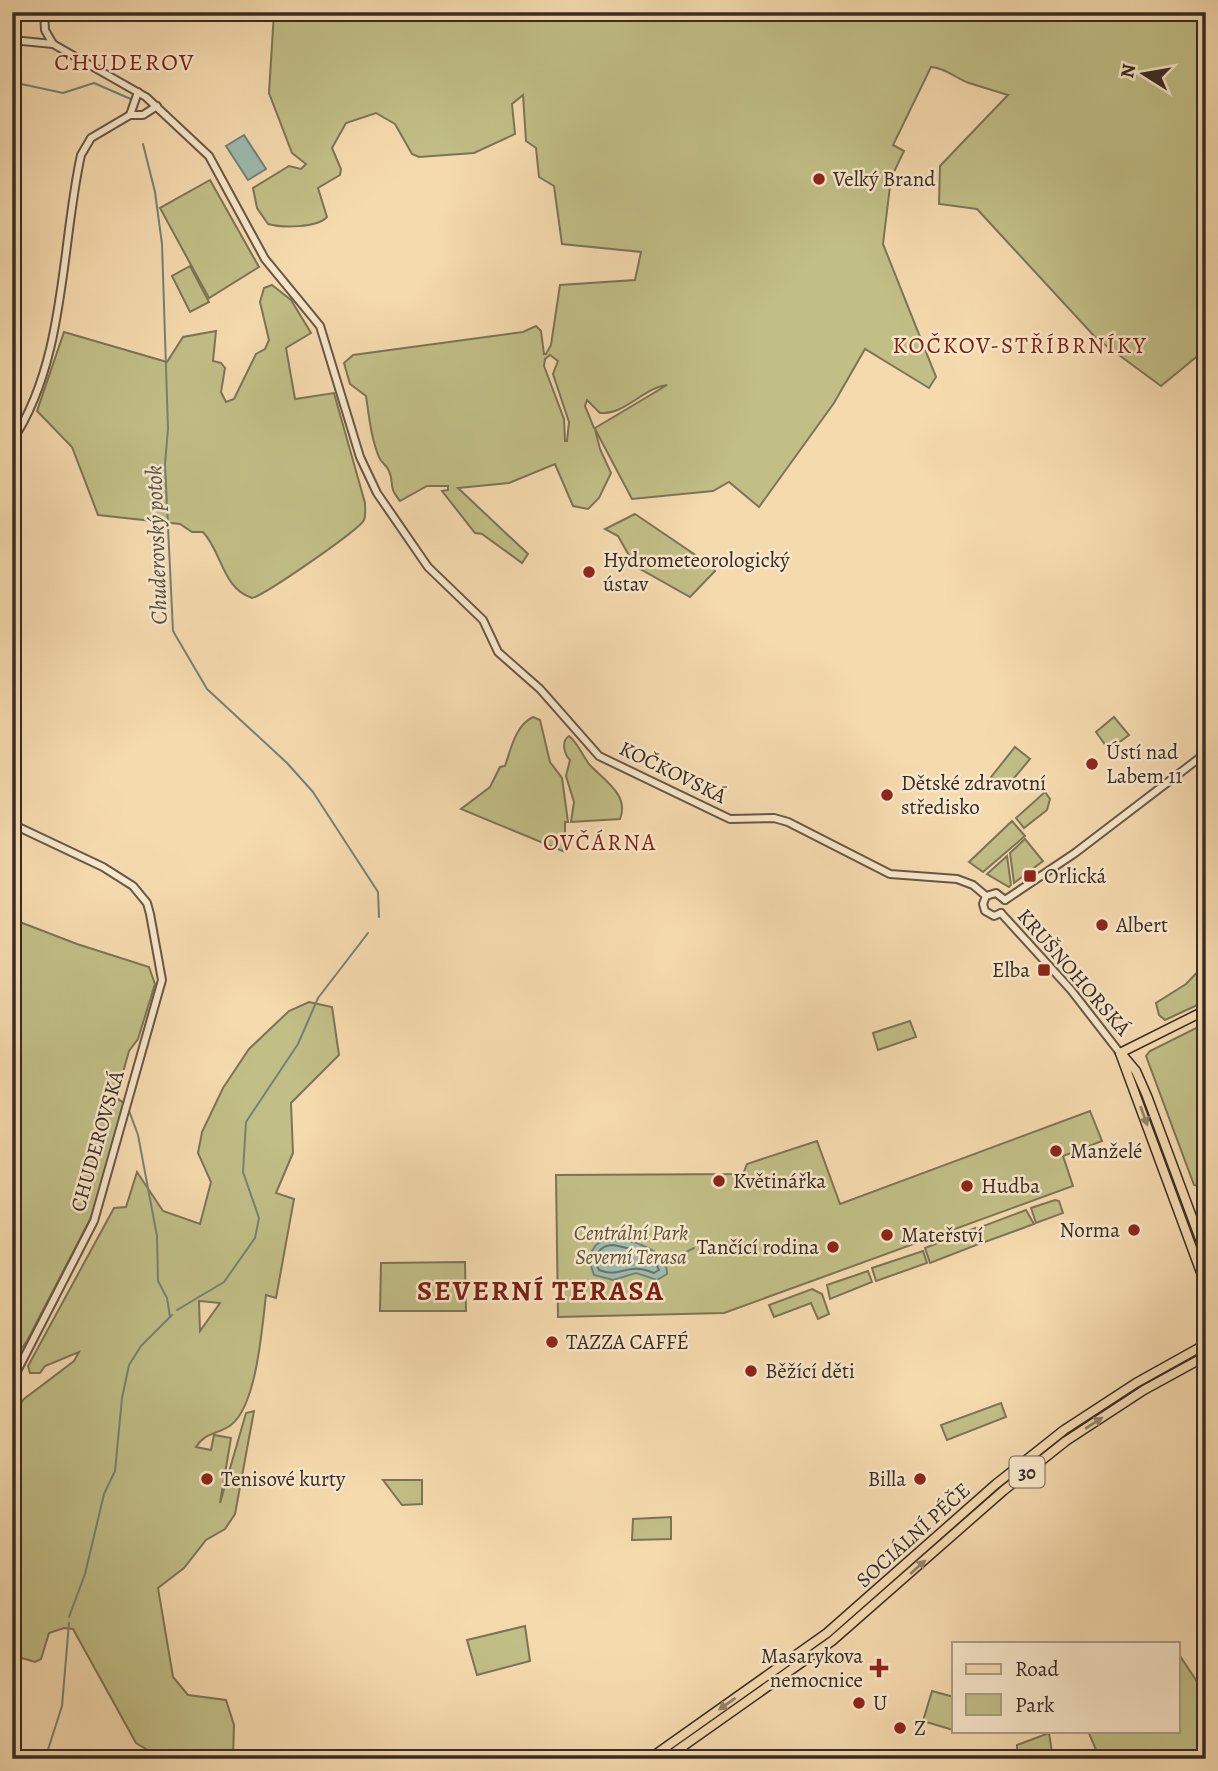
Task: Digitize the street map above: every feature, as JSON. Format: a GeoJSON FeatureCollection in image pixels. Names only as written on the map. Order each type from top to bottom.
{"type":"FeatureCollection","features":[{"type":"Feature","properties":{"kind":"main road"},"geometry":{"type":"LineString","coordinates":[[1120,1052],[1206,1010]]}},
{"type":"Feature","properties":{"kind":"main road","name":"KRUŠNOHORSKÁ"},"geometry":{"type":"LineString","coordinates":[[1120,1052],[1136,1071],[1147,1096],[1206,1255]]}},
{"type":"Feature","properties":{"kind":"main road","name":"KRUŠNOHORSKÁ"},"geometry":{"type":"LineString","coordinates":[[1120,1052],[1206,1286]]}},
{"type":"Feature","properties":{"kind":"main road","name":"SOCIÁLNÍ PÉČE"},"geometry":{"type":"LineString","coordinates":[[649,1759],[827,1633],[996,1484],[1064,1430],[1136,1383],[1206,1344]]}},
{"type":"Feature","properties":{"kind":"main road","name":"SOCIÁLNÍ PÉČE"},"geometry":{"type":"LineString","coordinates":[[665,1759],[832,1642],[1003,1491],[1066,1441],[1144,1391],[1206,1356]]}},
{"type":"Feature","properties":{"kind":"street"},"geometry":{"type":"LineString","coordinates":[[12,40],[52,44],[45,30],[44,12]]}},
{"type":"Feature","properties":{"kind":"street"},"geometry":{"type":"LineString","coordinates":[[12,48],[25,43]]}},
{"type":"Feature","properties":{"kind":"street","name":"KOČKOVSKÁ"},"geometry":{"type":"LineString","coordinates":[[52,44],[157,106],[209,156],[248,234],[320,326],[360,457],[395,520],[428,567],[483,620],[498,652],[540,689],[599,756],[730,819],[774,818],[788,821],[890,874],[957,879],[973,885],[986,896]]}},
{"type":"Feature","properties":{"kind":"street"},"geometry":{"type":"LineString","coordinates":[[136,115],[133,106],[137,95]]}},
{"type":"Feature","properties":{"kind":"street"},"geometry":{"type":"LineString","coordinates":[[12,441],[29,411],[46,360],[61,288],[80,155],[91,138],[157,106]]}},
{"type":"Feature","properties":{"kind":"street"},"geometry":{"type":"LineString","coordinates":[[1005,900],[996,893],[986,896],[983,904],[985,911],[994,916],[1001,913],[1005,900],[1065,860],[1206,753]]}},
{"type":"Feature","properties":{"kind":"street","name":"CHUDEROVSKÁ"},"geometry":{"type":"LineString","coordinates":[[12,824],[103,867],[133,886],[147,903],[162,980],[94,1221],[12,1381]]}},
{"type":"Feature","properties":{"kind":"street","name":"KRUŠNOHORSKÁ"},"geometry":{"type":"LineString","coordinates":[[1001,913],[1071,990],[1120,1052]]}},
{"type":"Feature","properties":{"kind":"green space"},"geometry":{"type":"Polygon","coordinates":[[[274,12],[1206,12],[1206,349],[1161,386],[1096,338],[977,209],[939,204],[940,166],[1008,95],[931,67],[893,145],[904,151],[891,178],[883,244],[936,377],[929,388],[865,349],[834,403],[759,507],[729,482],[713,491],[632,499],[595,429],[600,449],[611,473],[599,498],[588,509],[573,506],[555,464],[509,483],[458,488],[528,554],[522,563],[482,534],[475,533],[442,491],[448,490],[448,486],[427,486],[400,501],[392,488],[391,475],[376,450],[366,396],[350,384],[344,363],[353,355],[523,332],[536,326],[541,331],[546,354],[551,345],[560,285],[635,280],[641,252],[562,244],[554,186],[539,177],[536,148],[526,141],[523,95],[512,104],[515,134],[474,153],[419,157],[412,154],[395,124],[376,113],[346,123],[332,148],[341,169],[340,175],[318,188],[327,217],[308,225],[268,224],[257,208],[253,188],[289,166],[301,169],[306,164],[292,153],[269,93],[274,12]],[[550,355],[545,359],[544,366],[564,419],[567,441],[569,422],[553,374],[558,361],[550,355]],[[667,385],[609,412],[600,413],[587,400],[585,406],[594,428],[595,428],[667,385]]]}},
{"type":"Feature","properties":{"kind":"green space"},"geometry":{"type":"Polygon","coordinates":[[[210,180],[259,267],[209,298],[160,208],[210,180]]]}},
{"type":"Feature","properties":{"kind":"green space"},"geometry":{"type":"Polygon","coordinates":[[[190,266],[209,302],[190,312],[172,276],[190,266]]]}},
{"type":"Feature","properties":{"kind":"green space"},"geometry":{"type":"Polygon","coordinates":[[[272,285],[291,300],[311,333],[286,348],[295,399],[334,393],[365,503],[365,514],[364,520],[358,526],[330,548],[252,598],[242,593],[228,578],[203,532],[192,532],[180,524],[98,515],[72,447],[37,411],[64,332],[167,362],[183,337],[216,331],[213,361],[221,363],[225,368],[221,392],[226,402],[234,399],[256,354],[265,349],[269,340],[260,302],[264,288],[272,285]]]}},
{"type":"Feature","properties":{"kind":"green space"},"geometry":{"type":"Polygon","coordinates":[[[635,514],[713,567],[715,571],[690,597],[635,566],[618,536],[605,529],[635,514]]]}},
{"type":"Feature","properties":{"kind":"green space"},"geometry":{"type":"Polygon","coordinates":[[[533,717],[540,720],[550,762],[562,778],[568,822],[565,822],[565,852],[461,809],[490,787],[500,767],[505,766],[518,732],[533,717]]]}},
{"type":"Feature","properties":{"kind":"green space"},"geometry":{"type":"Polygon","coordinates":[[[1114,717],[1129,735],[1109,750],[1096,732],[1114,717]]]}},
{"type":"Feature","properties":{"kind":"green space"},"geometry":{"type":"Polygon","coordinates":[[[569,736],[589,764],[618,795],[622,810],[620,819],[571,822],[574,802],[566,776],[570,760],[564,748],[569,736]]]}},
{"type":"Feature","properties":{"kind":"green space"},"geometry":{"type":"Polygon","coordinates":[[[1015,747],[1030,759],[1005,789],[991,777],[1015,747]]]}},
{"type":"Feature","properties":{"kind":"green space"},"geometry":{"type":"Polygon","coordinates":[[[1045,792],[1050,799],[1047,810],[1024,828],[1016,818],[1045,792]]]}},
{"type":"Feature","properties":{"kind":"green space"},"geometry":{"type":"Polygon","coordinates":[[[1012,821],[1025,836],[983,872],[969,862],[1012,821]]]}},
{"type":"Feature","properties":{"kind":"green space"},"geometry":{"type":"Polygon","coordinates":[[[1025,839],[1043,861],[1014,883],[1010,853],[1025,839]]]}},
{"type":"Feature","properties":{"kind":"green space"},"geometry":{"type":"Polygon","coordinates":[[[1007,856],[1011,885],[1009,887],[987,874],[1007,856]]]}},
{"type":"Feature","properties":{"kind":"green space"},"geometry":{"type":"Polygon","coordinates":[[[12,919],[77,944],[149,967],[155,984],[138,1039],[129,1051],[117,1094],[119,1100],[125,1103],[97,1206],[27,1341],[12,1362],[12,919]]]}},
{"type":"Feature","properties":{"kind":"green space"},"geometry":{"type":"Polygon","coordinates":[[[1206,963],[1206,1001],[1165,1020],[1159,1015],[1156,1003],[1186,984],[1206,963]]]}},
{"type":"Feature","properties":{"kind":"green space"},"geometry":{"type":"Polygon","coordinates":[[[309,1002],[332,1007],[339,1055],[291,1103],[293,1153],[276,1193],[294,1199],[276,1298],[266,1295],[257,1364],[247,1401],[231,1425],[204,1438],[196,1447],[211,1450],[214,1435],[231,1438],[220,1503],[246,1413],[254,1411],[235,1514],[225,1529],[206,1540],[184,1568],[158,1588],[173,1677],[188,1695],[226,1700],[234,1725],[233,1759],[163,1759],[136,1743],[73,1629],[64,1628],[49,1633],[41,1659],[35,1662],[12,1655],[12,1408],[16,1410],[24,1399],[74,1361],[79,1352],[45,1366],[40,1373],[30,1373],[28,1366],[114,1208],[126,1207],[137,1172],[163,1211],[200,1224],[211,1182],[198,1153],[202,1132],[223,1088],[249,1049],[289,1011],[309,1002]],[[199,1301],[200,1331],[220,1303],[199,1301]]]}},
{"type":"Feature","properties":{"kind":"green space"},"geometry":{"type":"Polygon","coordinates":[[[910,1021],[916,1037],[878,1050],[873,1033],[910,1021]]]}},
{"type":"Feature","properties":{"kind":"green space"},"geometry":{"type":"Polygon","coordinates":[[[1206,1023],[1206,1188],[1194,1185],[1146,1056],[1150,1051],[1206,1023]]]}},
{"type":"Feature","properties":{"kind":"green space","name":"Centrální Park Severní Terasa"},"geometry":{"type":"Polygon","coordinates":[[[1090,1111],[1102,1141],[1063,1156],[1073,1186],[724,1313],[558,1317],[556,1175],[743,1174],[747,1164],[817,1141],[840,1204],[1090,1111]]]}},
{"type":"Feature","properties":{"kind":"green space"},"geometry":{"type":"Polygon","coordinates":[[[1059,1201],[1063,1213],[1036,1223],[1031,1208],[1059,1201]]]}},
{"type":"Feature","properties":{"kind":"green space"},"geometry":{"type":"Polygon","coordinates":[[[1026,1210],[1034,1224],[982,1243],[978,1228],[1026,1210]]]}},
{"type":"Feature","properties":{"kind":"green space"},"geometry":{"type":"Polygon","coordinates":[[[975,1228],[979,1244],[930,1263],[925,1248],[975,1228]]]}},
{"type":"Feature","properties":{"kind":"green space"},"geometry":{"type":"Polygon","coordinates":[[[923,1251],[927,1263],[876,1281],[872,1268],[923,1251]]]}},
{"type":"Feature","properties":{"kind":"green space"},"geometry":{"type":"Polygon","coordinates":[[[465,1262],[466,1311],[380,1311],[381,1263],[465,1262]]]}},
{"type":"Feature","properties":{"kind":"green space"},"geometry":{"type":"Polygon","coordinates":[[[868,1271],[872,1282],[830,1299],[827,1285],[868,1271]]]}},
{"type":"Feature","properties":{"kind":"green space"},"geometry":{"type":"Polygon","coordinates":[[[812,1289],[822,1294],[829,1314],[818,1319],[811,1303],[774,1317],[769,1305],[812,1289]]]}},
{"type":"Feature","properties":{"kind":"green space"},"geometry":{"type":"Polygon","coordinates":[[[1001,1403],[1006,1417],[947,1440],[941,1425],[1001,1403]]]}},
{"type":"Feature","properties":{"kind":"green space"},"geometry":{"type":"Polygon","coordinates":[[[383,1480],[422,1480],[422,1504],[402,1505],[383,1480]]]}},
{"type":"Feature","properties":{"kind":"green space"},"geometry":{"type":"Polygon","coordinates":[[[671,1517],[671,1539],[632,1540],[633,1519],[671,1517]]]}},
{"type":"Feature","properties":{"kind":"green space"},"geometry":{"type":"Polygon","coordinates":[[[525,1626],[530,1661],[477,1675],[467,1640],[525,1626]]]}},
{"type":"Feature","properties":{"kind":"green space"},"geometry":{"type":"Polygon","coordinates":[[[1180,1656],[1206,1695],[1206,1759],[1100,1759],[1088,1732],[1180,1732],[1180,1656]]]}},
{"type":"Feature","properties":{"kind":"green space"},"geometry":{"type":"Polygon","coordinates":[[[932,1691],[952,1696],[952,1730],[923,1721],[932,1691]]]}},
{"type":"Feature","properties":{"kind":"green space"},"geometry":{"type":"Polygon","coordinates":[[[1049,1733],[1053,1759],[1017,1759],[1017,1745],[1049,1733]]]}},
{"type":"Feature","properties":{"kind":"water"},"geometry":{"type":"Polygon","coordinates":[[[244,135],[266,169],[248,180],[226,146],[244,135]]]}},
{"type":"Feature","properties":{"kind":"water"},"geometry":{"type":"Polygon","coordinates":[[[606,1238],[624,1240],[653,1251],[661,1257],[667,1274],[657,1280],[636,1273],[613,1280],[594,1275],[588,1257],[596,1245],[606,1238]]]}},
{"type":"Feature","properties":{"kind":"waterway","name":"Chuderovský potok"},"geometry":{"type":"LineString","coordinates":[[12,82],[63,93],[94,83],[133,100]]}},
{"type":"Feature","properties":{"kind":"waterway","name":"Chuderovský potok"},"geometry":{"type":"LineString","coordinates":[[143,144],[155,192],[162,244],[168,429],[165,464],[173,631],[207,689],[287,763],[313,792],[378,892],[379,917]]}},
{"type":"Feature","properties":{"kind":"waterway","name":"Chuderovský potok"},"geometry":{"type":"LineString","coordinates":[[177,1310],[224,1282],[255,1238],[259,1218],[243,1172],[246,1122],[298,1044],[318,998],[368,933]]}},
{"type":"Feature","properties":{"kind":"waterway"},"geometry":{"type":"LineString","coordinates":[[128,1108],[138,1135],[157,1236],[158,1281],[167,1298],[170,1317]]}},
{"type":"Feature","properties":{"kind":"waterway"},"geometry":{"type":"LineString","coordinates":[[665,1263],[694,1248]]}},
{"type":"Feature","properties":{"kind":"waterway","name":"Chuderovský potok"},"geometry":{"type":"LineString","coordinates":[[69,1617],[85,1574],[104,1494],[115,1471],[122,1398],[129,1365],[141,1346],[172,1315]]}},
{"type":"Feature","properties":{"kind":"waterway","name":"Chuderovský potok"},"geometry":{"type":"LineString","coordinates":[[45,1759],[62,1706],[69,1623]]}},
{"type":"Feature","properties":{"kind":"place","name":"Velký Brand"},"geometry":{"type":"Point","coordinates":[819,179]}},
{"type":"Feature","properties":{"kind":"place","name":"Hydrometeorologický ústav"},"geometry":{"type":"Point","coordinates":[589,572]}},
{"type":"Feature","properties":{"kind":"place","name":"Ústí nad Labem 11"},"geometry":{"type":"Point","coordinates":[1092,764]}},
{"type":"Feature","properties":{"kind":"place","name":"Dětské zdravotní středisko"},"geometry":{"type":"Point","coordinates":[887,795]}},
{"type":"Feature","properties":{"kind":"place","name":"Orlická"},"geometry":{"type":"Point","coordinates":[1030,876]}},
{"type":"Feature","properties":{"kind":"place","name":"Albert"},"geometry":{"type":"Point","coordinates":[1102,925]}},
{"type":"Feature","properties":{"kind":"place","name":"Elba"},"geometry":{"type":"Point","coordinates":[1044,970]}},
{"type":"Feature","properties":{"kind":"place","name":"Manželé"},"geometry":{"type":"Point","coordinates":[1056,1151]}},
{"type":"Feature","properties":{"kind":"place","name":"Květinářka"},"geometry":{"type":"Point","coordinates":[719,1181]}},
{"type":"Feature","properties":{"kind":"place","name":"Hudba"},"geometry":{"type":"Point","coordinates":[967,1186]}},
{"type":"Feature","properties":{"kind":"place","name":"Norma"},"geometry":{"type":"Point","coordinates":[1134,1230]}},
{"type":"Feature","properties":{"kind":"place","name":"Mateřství"},"geometry":{"type":"Point","coordinates":[887,1235]}},
{"type":"Feature","properties":{"kind":"place","name":"Tančící rodina"},"geometry":{"type":"Point","coordinates":[833,1247]}},
{"type":"Feature","properties":{"kind":"place","name":"TAZZA CAFFÉ"},"geometry":{"type":"Point","coordinates":[552,1342]}},
{"type":"Feature","properties":{"kind":"place","name":"Běžící děti"},"geometry":{"type":"Point","coordinates":[751,1371]}},
{"type":"Feature","properties":{"kind":"place","name":"Tenisové kurty"},"geometry":{"type":"Point","coordinates":[207,1479]}},
{"type":"Feature","properties":{"kind":"place","name":"Billa"},"geometry":{"type":"Point","coordinates":[920,1479]}},
{"type":"Feature","properties":{"kind":"place","name":"Masarykova nemocnice"},"geometry":{"type":"Point","coordinates":[879,1668]}},
{"type":"Feature","properties":{"kind":"place","name":"U"},"geometry":{"type":"Point","coordinates":[859,1703]}},
{"type":"Feature","properties":{"kind":"place","name":"Z"},"geometry":{"type":"Point","coordinates":[900,1728]}},
{"type":"Feature","properties":{"kind":"district","name":"CHUDEROV"},"geometry":{"type":"Point","coordinates":[125,62]}},
{"type":"Feature","properties":{"kind":"district","name":"KOČKOV-STŘÍBRNÍKY"},"geometry":{"type":"Point","coordinates":[1020,345]}},
{"type":"Feature","properties":{"kind":"district","name":"OVČÁRNA"},"geometry":{"type":"Point","coordinates":[600,842]}},
{"type":"Feature","properties":{"kind":"district","name":"SEVERNÍ TERASA"},"geometry":{"type":"Point","coordinates":[541,1290]}}]}
